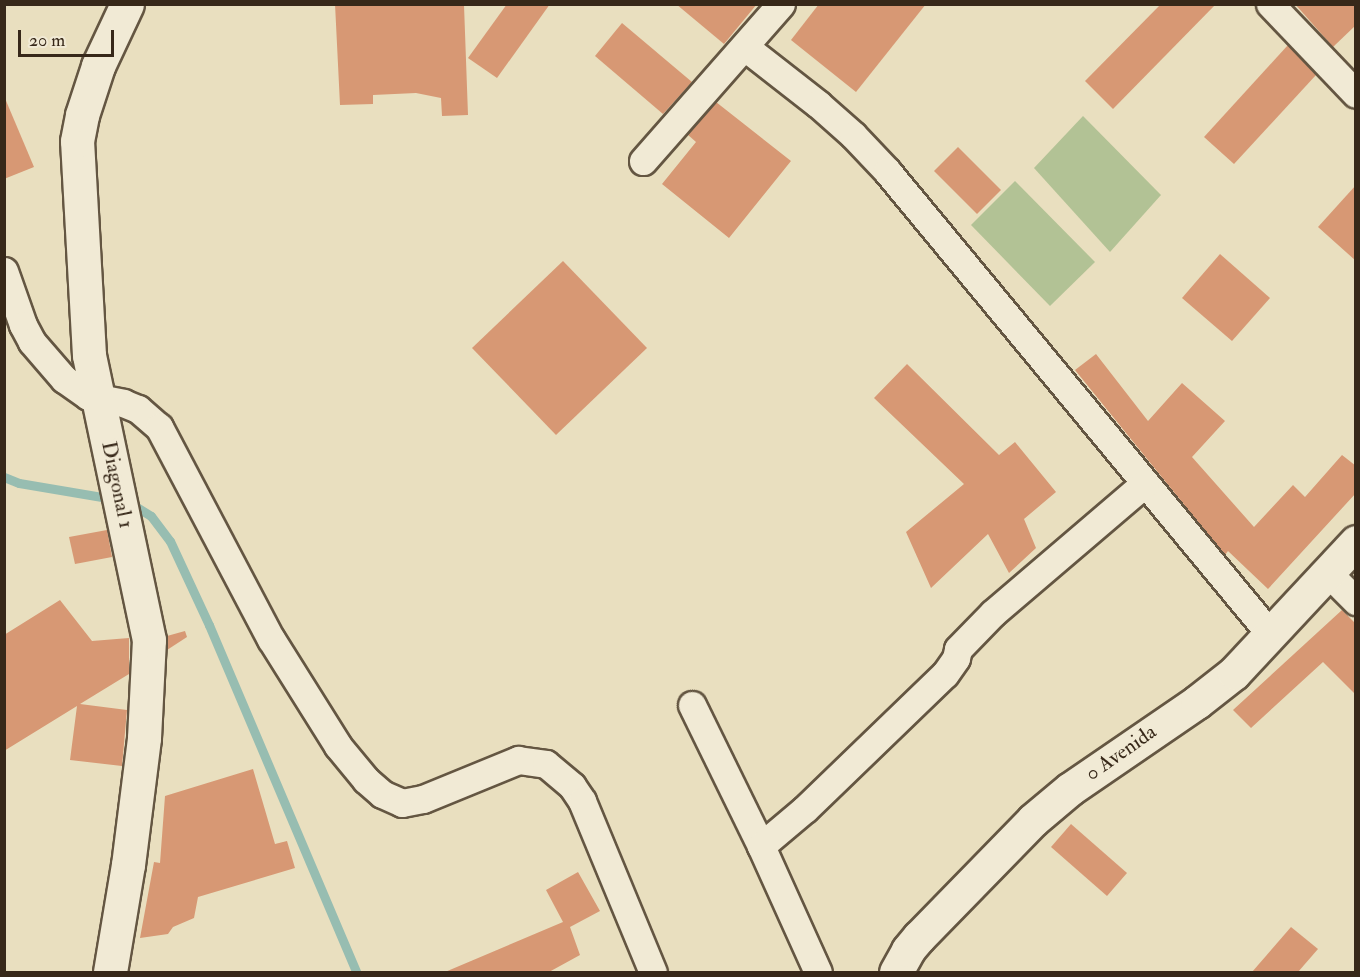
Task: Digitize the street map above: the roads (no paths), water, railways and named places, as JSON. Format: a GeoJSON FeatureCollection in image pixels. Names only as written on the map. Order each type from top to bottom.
{"type":"FeatureCollection","features":[{"type":"Feature","properties":{"kind":"street","name":"Diagonal 1"},"geometry":{"type":"LineString","coordinates":[[110,972],[128,865],[144,738],[149,654],[146,622],[90,355],[77,141],[82,115],[98,66],[127,4]]}},
{"type":"Feature","properties":{"kind":"street"},"geometry":{"type":"LineString","coordinates":[[643,161],[745,47],[780,4]]}},
{"type":"Feature","properties":{"kind":"street"},"geometry":{"type":"LineString","coordinates":[[1270,4],[1356,94]]}},
{"type":"Feature","properties":{"kind":"street"},"geometry":{"type":"LineString","coordinates":[[745,47],[818,104],[853,135],[887,171],[1271,635]]}},
{"type":"Feature","properties":{"kind":"street"},"geometry":{"type":"LineString","coordinates":[[4,271],[23,325],[32,342],[64,379],[77,390],[98,399],[131,406],[150,417],[159,427],[271,639],[338,746],[366,780],[382,795],[402,803],[423,799],[518,760],[546,764],[572,786],[582,801],[653,972]]}},
{"type":"Feature","properties":{"kind":"street"},"geometry":{"type":"LineString","coordinates":[[761,846],[805,809],[945,674],[956,658],[958,649],[993,613],[1145,483]]}},
{"type":"Feature","properties":{"kind":"street","name":"0 Avenida"},"geometry":{"type":"LineString","coordinates":[[896,972],[908,950],[919,937],[1033,820],[1097,769],[1197,702],[1234,673],[1356,542]]}},
{"type":"Feature","properties":{"kind":"street"},"geometry":{"type":"LineString","coordinates":[[1328,573],[1356,601]]}},
{"type":"Feature","properties":{"kind":"street"},"geometry":{"type":"LineString","coordinates":[[692,705],[761,846],[818,972]]}},
{"type":"Feature","properties":{"kind":"waterway"},"geometry":{"type":"LineString","coordinates":[[4,477],[19,483],[114,499]]}},
{"type":"Feature","properties":{"kind":"waterway"},"geometry":{"type":"LineString","coordinates":[[127,501],[151,516],[170,541],[209,625],[356,972]]}}]}
